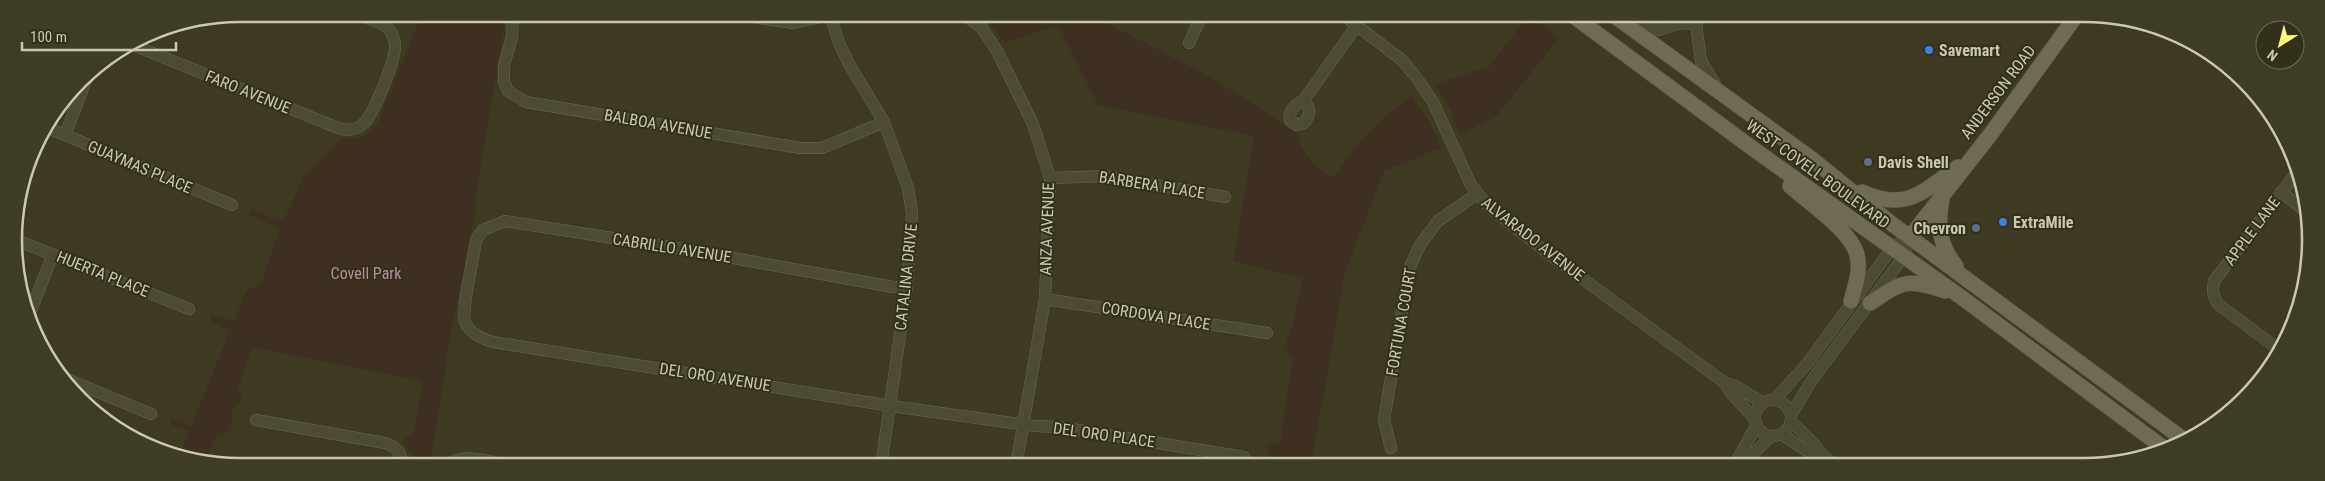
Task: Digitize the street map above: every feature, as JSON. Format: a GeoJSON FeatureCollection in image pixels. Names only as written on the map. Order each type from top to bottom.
{"type":"FeatureCollection","features":[{"type":"Feature","properties":{"kind":"main road","name":"WEST COVELL BOULEVARD"},"geometry":{"type":"LineString","coordinates":[[1581,22],[1752,148],[1961,297],[2160,445]]}},
{"type":"Feature","properties":{"kind":"main road","name":"WEST COVELL BOULEVARD"},"geometry":{"type":"LineString","coordinates":[[1622,22],[1845,185],[1910,237],[2180,437]]}},
{"type":"Feature","properties":{"kind":"main road","name":"ANDERSON ROAD"},"geometry":{"type":"LineString","coordinates":[[1910,237],[2071,22]]}},
{"type":"Feature","properties":{"kind":"main road"},"geometry":{"type":"LineString","coordinates":[[1752,148],[1850,240],[1855,248],[1858,260],[1858,274],[1851,301]]}},
{"type":"Feature","properties":{"kind":"main road"},"geometry":{"type":"LineString","coordinates":[[1845,185],[1881,200],[1906,200],[1929,187],[1969,159]]}},
{"type":"Feature","properties":{"kind":"main road"},"geometry":{"type":"LineString","coordinates":[[1942,195],[1938,217],[1941,240],[1952,261],[1966,278]]}},
{"type":"Feature","properties":{"kind":"main road"},"geometry":{"type":"LineString","coordinates":[[1870,303],[1889,290],[1907,283],[1918,283],[1961,297]]}},
{"type":"Feature","properties":{"kind":"street","name":"FARO AVENUE"},"geometry":{"type":"LineString","coordinates":[[139,48],[338,128],[353,130],[364,124],[374,106],[393,60],[395,46],[392,35],[386,26],[376,22]]}},
{"type":"Feature","properties":{"kind":"street","name":"BALBOA AVENUE"},"geometry":{"type":"LineString","coordinates":[[513,22],[512,37],[504,66],[504,81],[508,91],[526,102],[800,148],[822,148],[884,122]]}},
{"type":"Feature","properties":{"kind":"street","name":"CATALINA DRIVE"},"geometry":{"type":"LineString","coordinates":[[834,22],[839,43],[856,77],[884,122],[908,188],[912,213],[907,287],[882,458]]}},
{"type":"Feature","properties":{"kind":"street","name":"ANZA AVENUE"},"geometry":{"type":"LineString","coordinates":[[974,22],[982,28],[997,51],[1033,124],[1050,178],[1045,298],[1017,458]]}},
{"type":"Feature","properties":{"kind":"street"},"geometry":{"type":"LineString","coordinates":[[1189,43],[1199,22]]}},
{"type":"Feature","properties":{"kind":"street","name":"ALVARADO AVENUE"},"geometry":{"type":"LineString","coordinates":[[1353,22],[1402,60],[1420,82],[1433,102],[1477,194],[1501,217],[1726,384],[1735,386],[1763,403]]}},
{"type":"Feature","properties":{"kind":"street"},"geometry":{"type":"LineString","coordinates":[[1632,22],[1658,30],[1686,22]]}},
{"type":"Feature","properties":{"kind":"street"},"geometry":{"type":"LineString","coordinates":[[1699,22],[1701,61],[1720,93]]}},
{"type":"Feature","properties":{"kind":"street"},"geometry":{"type":"LineString","coordinates":[[1304,100],[1357,25]]}},
{"type":"Feature","properties":{"kind":"street"},"geometry":{"type":"LineString","coordinates":[[65,135],[82,91]]}},
{"type":"Feature","properties":{"kind":"street","name":"GUAYMAS PLACE"},"geometry":{"type":"LineString","coordinates":[[53,130],[232,205]]}},
{"type":"Feature","properties":{"kind":"street","name":"BARBERA PLACE"},"geometry":{"type":"LineString","coordinates":[[1050,178],[1105,176],[1225,196]]}},
{"type":"Feature","properties":{"kind":"street","name":"APPLE LANE"},"geometry":{"type":"LineString","coordinates":[[2275,346],[2218,304],[2213,295],[2214,281],[2293,177]]}},
{"type":"Feature","properties":{"kind":"street"},"geometry":{"type":"LineString","coordinates":[[2281,192],[2300,206]]}},
{"type":"Feature","properties":{"kind":"street","name":"FORTUNA COURT"},"geometry":{"type":"LineString","coordinates":[[1391,448],[1384,420],[1409,269],[1420,245],[1438,221],[1477,194]]}},
{"type":"Feature","properties":{"kind":"street","name":"CABRILLO AVENUE"},"geometry":{"type":"LineString","coordinates":[[472,272],[476,240],[483,230],[505,221],[907,287]]}},
{"type":"Feature","properties":{"kind":"street","name":"ANDERSON ROAD"},"geometry":{"type":"LineString","coordinates":[[1775,399],[1807,364],[1851,301],[1910,237]]}},
{"type":"Feature","properties":{"kind":"street","name":"HUERTA PLACE"},"geometry":{"type":"LineString","coordinates":[[22,242],[189,309]]}},
{"type":"Feature","properties":{"kind":"street","name":"ANDERSON ROAD"},"geometry":{"type":"LineString","coordinates":[[1791,418],[1812,380],[1870,303],[1898,252]]}},
{"type":"Feature","properties":{"kind":"street"},"geometry":{"type":"LineString","coordinates":[[33,306],[53,254]]}},
{"type":"Feature","properties":{"kind":"street","name":"DEL ORO AVENUE"},"geometry":{"type":"LineString","coordinates":[[472,272],[464,310],[466,322],[473,333],[482,339],[891,406],[1023,425]]}},
{"type":"Feature","properties":{"kind":"street","name":"CORDOVA PLACE"},"geometry":{"type":"LineString","coordinates":[[1045,298],[1267,333]]}},
{"type":"Feature","properties":{"kind":"street"},"geometry":{"type":"LineString","coordinates":[[76,383],[151,414]]}},
{"type":"Feature","properties":{"kind":"street","name":"ALVARADO AVENUE"},"geometry":{"type":"LineString","coordinates":[[1726,384],[1730,393],[1755,422]]}},
{"type":"Feature","properties":{"kind":"street"},"geometry":{"type":"LineString","coordinates":[[1738,458],[1755,422],[1759,407],[1763,403],[1775,399],[1786,404],[1791,418],[1826,458]]}},
{"type":"Feature","properties":{"kind":"street"},"geometry":{"type":"LineString","coordinates":[[1750,458],[1776,435],[1791,418]]}},
{"type":"Feature","properties":{"kind":"street"},"geometry":{"type":"LineString","coordinates":[[256,420],[385,442],[392,445],[400,453],[401,458]]}},
{"type":"Feature","properties":{"kind":"street"},"geometry":{"type":"LineString","coordinates":[[1755,422],[1763,434],[1776,435],[1810,453],[1822,455]]}},
{"type":"Feature","properties":{"kind":"street","name":"DEL ORO PLACE"},"geometry":{"type":"LineString","coordinates":[[1023,425],[1060,427],[1244,457]]}},
{"type":"Feature","properties":{"kind":"green space","name":"Covell Park"},"geometry":{"type":"Polygon","coordinates":[[[419,22],[505,22],[475,198],[477,207],[451,331],[431,458],[411,458],[412,453],[402,442],[415,429],[423,381],[252,347],[238,388],[242,399],[232,410],[231,430],[216,436],[207,456],[182,450],[189,432],[170,424],[172,418],[191,426],[230,331],[210,321],[212,314],[234,321],[247,290],[261,284],[280,229],[249,215],[251,209],[283,222],[304,176],[342,138],[363,137],[378,122],[419,22]]]}},
{"type":"Feature","properties":{"kind":"green space"},"geometry":{"type":"Polygon","coordinates":[[[988,22],[1104,22],[1200,71],[1266,112],[1298,135],[1306,154],[1316,166],[1334,177],[1362,139],[1411,96],[1428,119],[1441,148],[1384,171],[1345,272],[1312,458],[1268,458],[1265,445],[1280,443],[1293,358],[1284,347],[1294,322],[1302,279],[1234,261],[1254,136],[1098,105],[1058,25],[1005,43],[988,22]]]}},
{"type":"Feature","properties":{"kind":"green space"},"geometry":{"type":"Polygon","coordinates":[[[1523,22],[1541,22],[1559,38],[1496,117],[1459,134],[1451,111],[1435,84],[1490,66],[1523,22]]]}},
{"type":"Feature","properties":{"kind":"place","name":"Savemart"},"geometry":{"type":"Point","coordinates":[1929,50]}},
{"type":"Feature","properties":{"kind":"place","name":"Davis Shell"},"geometry":{"type":"Point","coordinates":[1868,162]}},
{"type":"Feature","properties":{"kind":"place","name":"ExtraMile"},"geometry":{"type":"Point","coordinates":[2003,222]}},
{"type":"Feature","properties":{"kind":"place","name":"Chevron"},"geometry":{"type":"Point","coordinates":[1976,228]}}]}
